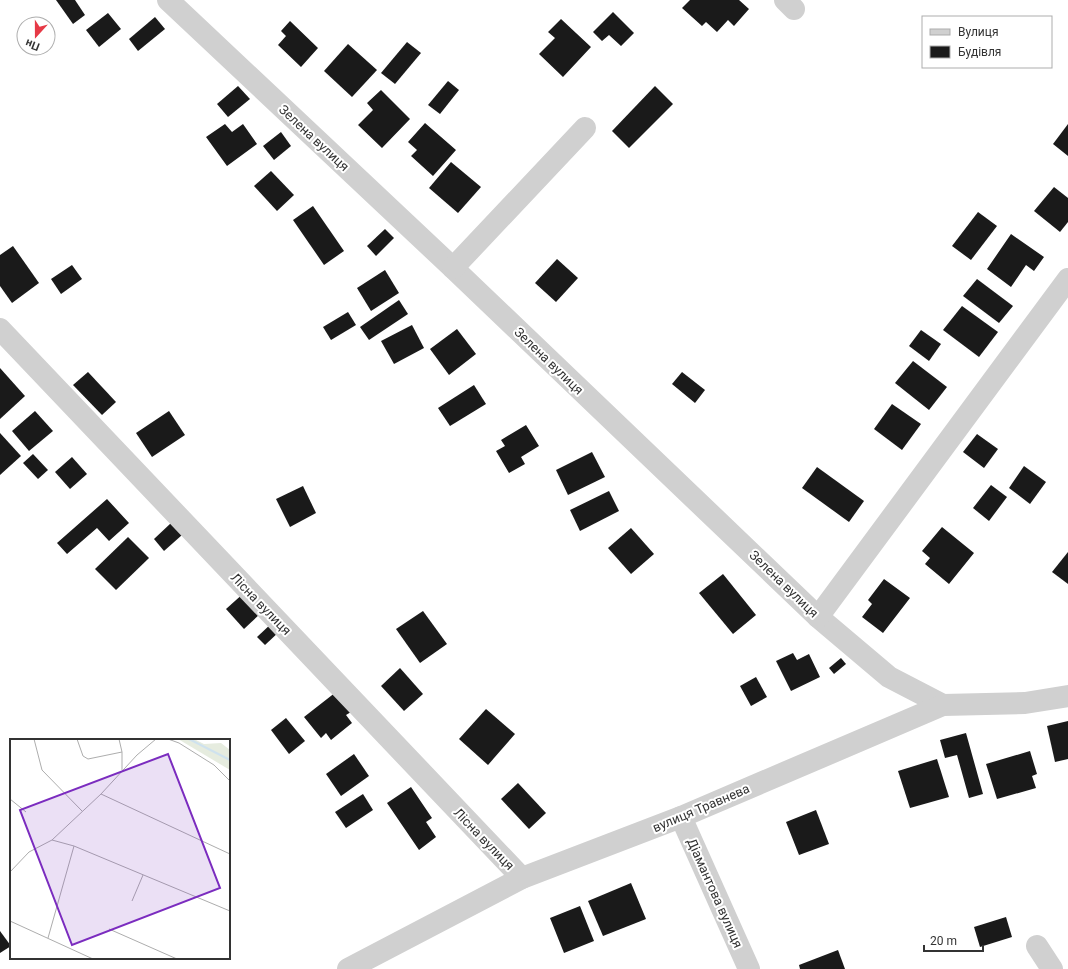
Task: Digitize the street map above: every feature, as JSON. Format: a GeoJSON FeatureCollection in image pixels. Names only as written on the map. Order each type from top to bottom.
{"type":"FeatureCollection","features":[{"type":"Feature","properties":{"kind":"street","name":"Зелена вулиця"},"geometry":{"type":"LineString","coordinates":[[168,0],[453,268],[818,617],[889,677],[943,705]]}},
{"type":"Feature","properties":{"kind":"street"},"geometry":{"type":"LineString","coordinates":[[453,268],[585,128]]}},
{"type":"Feature","properties":{"kind":"street"},"geometry":{"type":"LineString","coordinates":[[818,617],[1068,279]]}},
{"type":"Feature","properties":{"kind":"street","name":"Лісна вулиця"},"geometry":{"type":"LineString","coordinates":[[0,329],[522,878]]}},
{"type":"Feature","properties":{"kind":"street","name":"вулиця Травнева"},"geometry":{"type":"LineString","coordinates":[[348,969],[522,878],[681,817],[943,705],[1025,703],[1068,696]]}},
{"type":"Feature","properties":{"kind":"street","name":"Діамантова вулиця"},"geometry":{"type":"LineString","coordinates":[[681,817],[749,969]]}},
{"type":"Feature","properties":{"kind":"street"},"geometry":{"type":"LineString","coordinates":[[1037,946],[1052,969]]}},
{"type":"Feature","properties":{"kind":"building"},"geometry":{"type":"Polygon","coordinates":[[[56,0],[75,0],[85,15],[73,24],[56,0]]]}},
{"type":"Feature","properties":{"kind":"building"},"geometry":{"type":"Polygon","coordinates":[[[690,0],[739,0],[749,9],[734,26],[728,20],[717,32],[706,22],[702,26],[682,8],[690,0]]]}},
{"type":"Feature","properties":{"kind":"building"},"geometry":{"type":"Polygon","coordinates":[[[613,12],[634,33],[621,46],[609,35],[602,41],[593,32],[613,12]]]}},
{"type":"Feature","properties":{"kind":"building"},"geometry":{"type":"Polygon","coordinates":[[[108,13],[121,29],[99,47],[86,30],[108,13]]]}},
{"type":"Feature","properties":{"kind":"building"},"geometry":{"type":"Polygon","coordinates":[[[155,17],[165,29],[138,51],[129,39],[155,17]]]}},
{"type":"Feature","properties":{"kind":"building"},"geometry":{"type":"Polygon","coordinates":[[[561,19],[591,47],[563,77],[539,54],[555,38],[548,32],[561,19]]]}},
{"type":"Feature","properties":{"kind":"building"},"geometry":{"type":"Polygon","coordinates":[[[290,21],[318,48],[301,67],[278,45],[286,36],[281,31],[290,21]]]}},
{"type":"Feature","properties":{"kind":"building"},"geometry":{"type":"Polygon","coordinates":[[[407,42],[421,53],[395,84],[381,73],[407,42]]]}},
{"type":"Feature","properties":{"kind":"building"},"geometry":{"type":"Polygon","coordinates":[[[348,44],[377,70],[352,97],[324,71],[348,44]]]}},
{"type":"Feature","properties":{"kind":"building"},"geometry":{"type":"Polygon","coordinates":[[[448,81],[459,90],[440,114],[428,105],[448,81]]]}},
{"type":"Feature","properties":{"kind":"building"},"geometry":{"type":"Polygon","coordinates":[[[238,86],[250,99],[228,117],[217,104],[238,86]]]}},
{"type":"Feature","properties":{"kind":"building"},"geometry":{"type":"Polygon","coordinates":[[[655,86],[673,104],[629,148],[612,131],[655,86]]]}},
{"type":"Feature","properties":{"kind":"building"},"geometry":{"type":"Polygon","coordinates":[[[381,90],[410,119],[382,148],[358,125],[373,110],[367,103],[381,90]]]}},
{"type":"Feature","properties":{"kind":"building"},"geometry":{"type":"Polygon","coordinates":[[[425,123],[456,150],[433,176],[411,156],[417,150],[408,142],[425,123]]]}},
{"type":"Feature","properties":{"kind":"building"},"geometry":{"type":"Polygon","coordinates":[[[225,124],[232,132],[243,124],[257,144],[227,166],[206,137],[225,124]]]}},
{"type":"Feature","properties":{"kind":"building"},"geometry":{"type":"Polygon","coordinates":[[[1068,124],[1068,156],[1053,144],[1068,124]]]}},
{"type":"Feature","properties":{"kind":"building"},"geometry":{"type":"Polygon","coordinates":[[[281,132],[291,146],[274,160],[263,146],[281,132]]]}},
{"type":"Feature","properties":{"kind":"building"},"geometry":{"type":"Polygon","coordinates":[[[451,162],[481,187],[458,213],[429,188],[451,162]]]}},
{"type":"Feature","properties":{"kind":"building"},"geometry":{"type":"Polygon","coordinates":[[[271,171],[294,195],[277,211],[254,186],[271,171]]]}},
{"type":"Feature","properties":{"kind":"building"},"geometry":{"type":"Polygon","coordinates":[[[1054,187],[1068,198],[1068,222],[1060,232],[1034,211],[1054,187]]]}},
{"type":"Feature","properties":{"kind":"building"},"geometry":{"type":"Polygon","coordinates":[[[313,206],[344,251],[324,265],[293,220],[313,206]]]}},
{"type":"Feature","properties":{"kind":"building"},"geometry":{"type":"Polygon","coordinates":[[[978,212],[997,226],[971,260],[952,246],[978,212]]]}},
{"type":"Feature","properties":{"kind":"building"},"geometry":{"type":"Polygon","coordinates":[[[385,229],[394,238],[376,256],[367,246],[385,229]]]}},
{"type":"Feature","properties":{"kind":"building"},"geometry":{"type":"Polygon","coordinates":[[[1011,234],[1044,257],[1034,271],[1026,265],[1011,287],[987,269],[1011,234]]]}},
{"type":"Feature","properties":{"kind":"building"},"geometry":{"type":"Polygon","coordinates":[[[13,246],[39,283],[12,303],[0,286],[0,255],[13,246]]]}},
{"type":"Feature","properties":{"kind":"building"},"geometry":{"type":"Polygon","coordinates":[[[557,259],[578,278],[556,302],[535,283],[557,259]]]}},
{"type":"Feature","properties":{"kind":"building"},"geometry":{"type":"Polygon","coordinates":[[[72,265],[82,279],[61,294],[51,279],[72,265]]]}},
{"type":"Feature","properties":{"kind":"building"},"geometry":{"type":"Polygon","coordinates":[[[385,270],[399,293],[371,311],[357,288],[385,270]]]}},
{"type":"Feature","properties":{"kind":"building"},"geometry":{"type":"Polygon","coordinates":[[[977,279],[1013,306],[999,323],[963,296],[977,279]]]}},
{"type":"Feature","properties":{"kind":"building"},"geometry":{"type":"Polygon","coordinates":[[[399,300],[408,314],[369,340],[360,327],[399,300]]]}},
{"type":"Feature","properties":{"kind":"building"},"geometry":{"type":"Polygon","coordinates":[[[962,306],[998,332],[979,357],[943,330],[962,306]]]}},
{"type":"Feature","properties":{"kind":"building"},"geometry":{"type":"Polygon","coordinates":[[[348,312],[356,325],[331,340],[323,327],[348,312]]]}},
{"type":"Feature","properties":{"kind":"building"},"geometry":{"type":"Polygon","coordinates":[[[412,325],[424,348],[394,364],[381,341],[412,325]]]}},
{"type":"Feature","properties":{"kind":"building"},"geometry":{"type":"Polygon","coordinates":[[[457,329],[476,354],[449,375],[430,349],[457,329]]]}},
{"type":"Feature","properties":{"kind":"building"},"geometry":{"type":"Polygon","coordinates":[[[921,330],[941,344],[929,361],[909,346],[921,330]]]}},
{"type":"Feature","properties":{"kind":"building"},"geometry":{"type":"Polygon","coordinates":[[[913,361],[947,387],[929,410],[895,383],[913,361]]]}},
{"type":"Feature","properties":{"kind":"building"},"geometry":{"type":"Polygon","coordinates":[[[0,368],[25,396],[0,419],[0,368]]]}},
{"type":"Feature","properties":{"kind":"building"},"geometry":{"type":"Polygon","coordinates":[[[88,372],[116,402],[102,415],[73,385],[88,372]]]}},
{"type":"Feature","properties":{"kind":"building"},"geometry":{"type":"Polygon","coordinates":[[[682,372],[705,390],[695,403],[672,384],[682,372]]]}},
{"type":"Feature","properties":{"kind":"building"},"geometry":{"type":"Polygon","coordinates":[[[474,385],[486,404],[450,426],[438,408],[474,385]]]}},
{"type":"Feature","properties":{"kind":"building"},"geometry":{"type":"Polygon","coordinates":[[[892,404],[921,424],[902,450],[874,429],[892,404]]]}},
{"type":"Feature","properties":{"kind":"building"},"geometry":{"type":"Polygon","coordinates":[[[35,411],[53,431],[29,451],[12,431],[35,411]]]}},
{"type":"Feature","properties":{"kind":"building"},"geometry":{"type":"Polygon","coordinates":[[[169,411],[185,435],[152,457],[136,433],[169,411]]]}},
{"type":"Feature","properties":{"kind":"building"},"geometry":{"type":"Polygon","coordinates":[[[526,425],[539,446],[521,457],[525,464],[509,473],[496,451],[505,446],[501,440],[526,425]]]}},
{"type":"Feature","properties":{"kind":"building"},"geometry":{"type":"Polygon","coordinates":[[[0,433],[21,456],[0,475],[0,433]]]}},
{"type":"Feature","properties":{"kind":"building"},"geometry":{"type":"Polygon","coordinates":[[[977,434],[998,449],[984,468],[963,452],[977,434]]]}},
{"type":"Feature","properties":{"kind":"building"},"geometry":{"type":"Polygon","coordinates":[[[592,452],[605,477],[568,495],[556,470],[592,452]]]}},
{"type":"Feature","properties":{"kind":"building"},"geometry":{"type":"Polygon","coordinates":[[[33,454],[48,470],[38,479],[23,463],[33,454]]]}},
{"type":"Feature","properties":{"kind":"building"},"geometry":{"type":"Polygon","coordinates":[[[72,457],[87,474],[70,489],[55,472],[72,457]]]}},
{"type":"Feature","properties":{"kind":"building"},"geometry":{"type":"Polygon","coordinates":[[[1024,466],[1046,482],[1030,504],[1009,488],[1024,466]]]}},
{"type":"Feature","properties":{"kind":"building"},"geometry":{"type":"Polygon","coordinates":[[[817,467],[864,501],[849,522],[802,488],[817,467]]]}},
{"type":"Feature","properties":{"kind":"building"},"geometry":{"type":"Polygon","coordinates":[[[991,485],[1007,497],[989,521],[973,508],[991,485]]]}},
{"type":"Feature","properties":{"kind":"building"},"geometry":{"type":"Polygon","coordinates":[[[303,486],[316,513],[290,527],[276,499],[303,486]]]}},
{"type":"Feature","properties":{"kind":"building"},"geometry":{"type":"Polygon","coordinates":[[[609,491],[619,511],[580,531],[570,510],[609,491]]]}},
{"type":"Feature","properties":{"kind":"building"},"geometry":{"type":"Polygon","coordinates":[[[107,499],[129,523],[109,541],[97,528],[67,554],[57,543],[107,499]]]}},
{"type":"Feature","properties":{"kind":"building"},"geometry":{"type":"Polygon","coordinates":[[[171,523],[182,535],[164,551],[154,539],[171,523]]]}},
{"type":"Feature","properties":{"kind":"building"},"geometry":{"type":"Polygon","coordinates":[[[942,527],[974,553],[949,584],[925,564],[930,558],[922,551],[942,527]]]}},
{"type":"Feature","properties":{"kind":"building"},"geometry":{"type":"Polygon","coordinates":[[[631,528],[654,554],[631,574],[608,548],[631,528]]]}},
{"type":"Feature","properties":{"kind":"building"},"geometry":{"type":"Polygon","coordinates":[[[128,537],[149,558],[116,590],[95,569],[128,537]]]}},
{"type":"Feature","properties":{"kind":"building"},"geometry":{"type":"Polygon","coordinates":[[[1068,552],[1068,584],[1052,572],[1068,552]]]}},
{"type":"Feature","properties":{"kind":"building"},"geometry":{"type":"Polygon","coordinates":[[[723,574],[756,615],[733,634],[699,593],[723,574]]]}},
{"type":"Feature","properties":{"kind":"building"},"geometry":{"type":"Polygon","coordinates":[[[884,579],[910,598],[883,633],[862,617],[872,604],[868,600],[884,579]]]}},
{"type":"Feature","properties":{"kind":"building"},"geometry":{"type":"Polygon","coordinates":[[[245,592],[262,612],[244,629],[226,609],[245,592]]]}},
{"type":"Feature","properties":{"kind":"building"},"geometry":{"type":"Polygon","coordinates":[[[423,611],[447,644],[420,663],[396,629],[423,611]]]}},
{"type":"Feature","properties":{"kind":"building"},"geometry":{"type":"Polygon","coordinates":[[[272,623],[280,631],[265,645],[257,637],[272,623]]]}},
{"type":"Feature","properties":{"kind":"building"},"geometry":{"type":"Polygon","coordinates":[[[793,653],[797,660],[809,654],[820,677],[791,691],[776,661],[793,653]]]}},
{"type":"Feature","properties":{"kind":"building"},"geometry":{"type":"Polygon","coordinates":[[[841,658],[846,664],[834,674],[829,668],[841,658]]]}},
{"type":"Feature","properties":{"kind":"building"},"geometry":{"type":"Polygon","coordinates":[[[400,668],[423,694],[404,711],[381,686],[400,668]]]}},
{"type":"Feature","properties":{"kind":"building"},"geometry":{"type":"Polygon","coordinates":[[[756,677],[767,697],[751,706],[740,686],[756,677]]]}},
{"type":"Feature","properties":{"kind":"building"},"geometry":{"type":"Polygon","coordinates":[[[336,692],[351,712],[346,715],[352,723],[331,740],[326,733],[321,738],[304,717],[336,692]]]}},
{"type":"Feature","properties":{"kind":"building"},"geometry":{"type":"Polygon","coordinates":[[[486,709],[515,734],[488,765],[459,739],[486,709]]]}},
{"type":"Feature","properties":{"kind":"building"},"geometry":{"type":"Polygon","coordinates":[[[286,718],[305,741],[289,754],[271,730],[286,718]]]}},
{"type":"Feature","properties":{"kind":"building"},"geometry":{"type":"Polygon","coordinates":[[[1068,721],[1068,759],[1055,762],[1047,726],[1068,721]]]}},
{"type":"Feature","properties":{"kind":"building"},"geometry":{"type":"Polygon","coordinates":[[[966,733],[983,794],[969,798],[957,755],[945,758],[940,740],[966,733]]]}},
{"type":"Feature","properties":{"kind":"building"},"geometry":{"type":"Polygon","coordinates":[[[1030,751],[1037,774],[1032,776],[1036,788],[997,799],[986,764],[1030,751]]]}},
{"type":"Feature","properties":{"kind":"building"},"geometry":{"type":"Polygon","coordinates":[[[354,754],[369,776],[341,796],[326,774],[354,754]]]}},
{"type":"Feature","properties":{"kind":"building"},"geometry":{"type":"Polygon","coordinates":[[[937,759],[949,797],[910,808],[898,771],[937,759]]]}},
{"type":"Feature","properties":{"kind":"building"},"geometry":{"type":"Polygon","coordinates":[[[518,783],[546,813],[529,829],[501,799],[518,783]]]}},
{"type":"Feature","properties":{"kind":"building"},"geometry":{"type":"Polygon","coordinates":[[[411,787],[432,818],[426,822],[436,837],[419,850],[387,803],[411,787]]]}},
{"type":"Feature","properties":{"kind":"building"},"geometry":{"type":"Polygon","coordinates":[[[363,794],[373,810],[346,828],[335,812],[363,794]]]}},
{"type":"Feature","properties":{"kind":"building"},"geometry":{"type":"Polygon","coordinates":[[[816,810],[829,844],[799,855],[786,822],[816,810]]]}},
{"type":"Feature","properties":{"kind":"building"},"geometry":{"type":"Polygon","coordinates":[[[631,883],[646,919],[603,936],[588,901],[631,883]]]}},
{"type":"Feature","properties":{"kind":"building"},"geometry":{"type":"Polygon","coordinates":[[[580,906],[594,941],[564,953],[550,918],[580,906]]]}},
{"type":"Feature","properties":{"kind":"building"},"geometry":{"type":"Polygon","coordinates":[[[1006,917],[1012,937],[980,947],[974,927],[1006,917]]]}},
{"type":"Feature","properties":{"kind":"building"},"geometry":{"type":"Polygon","coordinates":[[[0,931],[10,947],[0,953],[0,931]]]}},
{"type":"Feature","properties":{"kind":"building"},"geometry":{"type":"Polygon","coordinates":[[[838,950],[845,969],[800,969],[799,965],[838,950]]]}}]}
